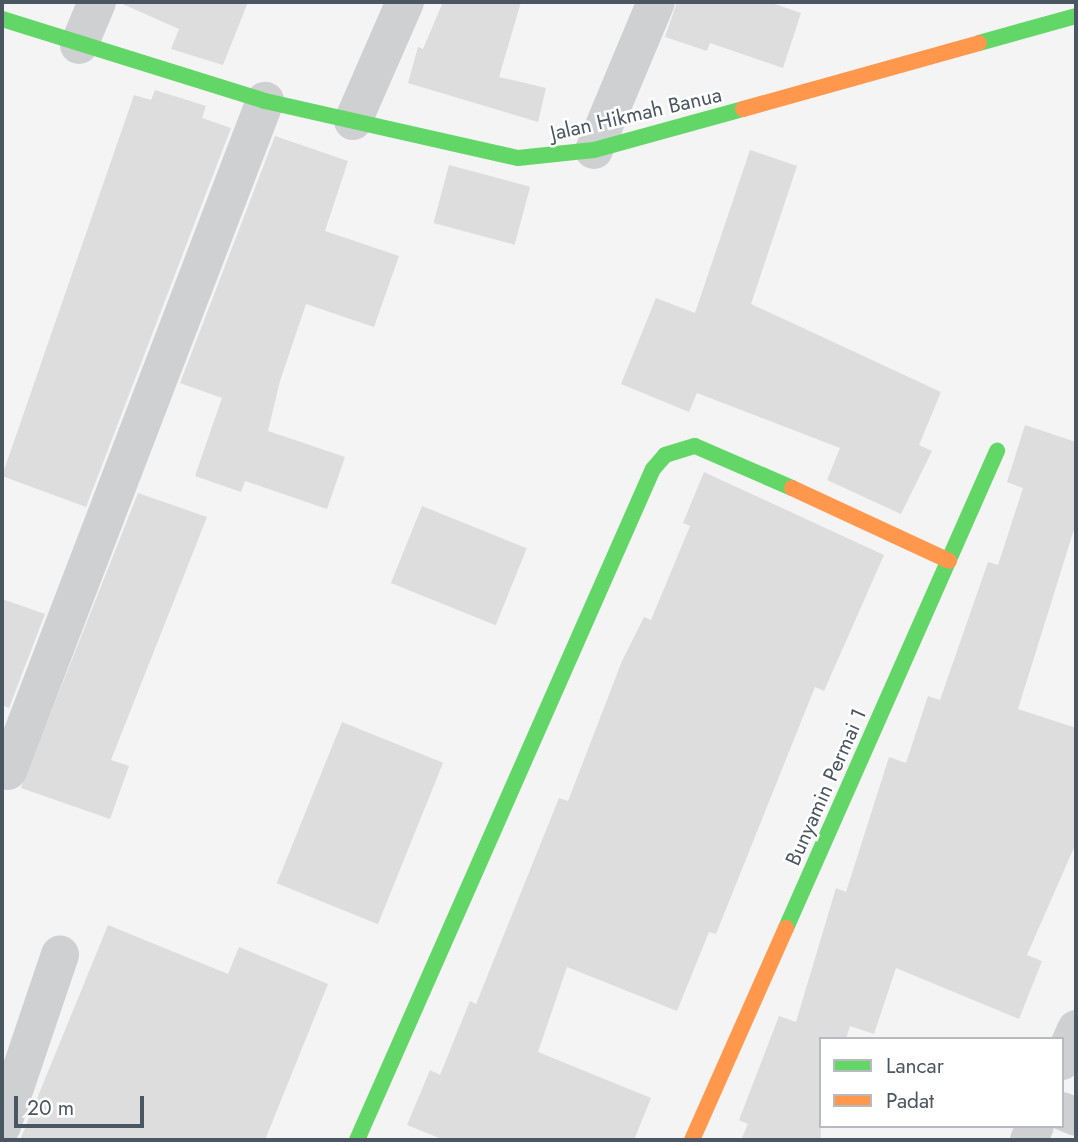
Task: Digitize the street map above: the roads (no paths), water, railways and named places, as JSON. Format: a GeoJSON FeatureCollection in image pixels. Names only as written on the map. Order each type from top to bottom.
{"type":"FeatureCollection","features":[{"type":"Feature","properties":{"kind":"street"},"geometry":{"type":"LineString","coordinates":[[79,45],[97,2]]}},
{"type":"Feature","properties":{"kind":"street"},"geometry":{"type":"LineString","coordinates":[[353,121],[405,2]]}},
{"type":"Feature","properties":{"kind":"street"},"geometry":{"type":"LineString","coordinates":[[594,150],[656,2]]}},
{"type":"Feature","properties":{"kind":"street","name":"Jalan Hikmah Banua"},"geometry":{"type":"LineString","coordinates":[[2,19],[265,101],[518,158],[594,150],[1076,16]]}},
{"type":"Feature","properties":{"kind":"street"},"geometry":{"type":"LineString","coordinates":[[8,771],[265,101]]}},
{"type":"Feature","properties":{"kind":"street"},"geometry":{"type":"LineString","coordinates":[[357,1140],[653,469],[665,456],[695,446],[718,453],[949,561]]}},
{"type":"Feature","properties":{"kind":"street","name":"Bunyamin Permai 1"},"geometry":{"type":"LineString","coordinates":[[692,1140],[997,451]]}},
{"type":"Feature","properties":{"kind":"street"},"geometry":{"type":"LineString","coordinates":[[2,1126],[60,955]]}},
{"type":"Feature","properties":{"kind":"street"},"geometry":{"type":"LineString","coordinates":[[1064,1056],[1076,1029]]}}]}
